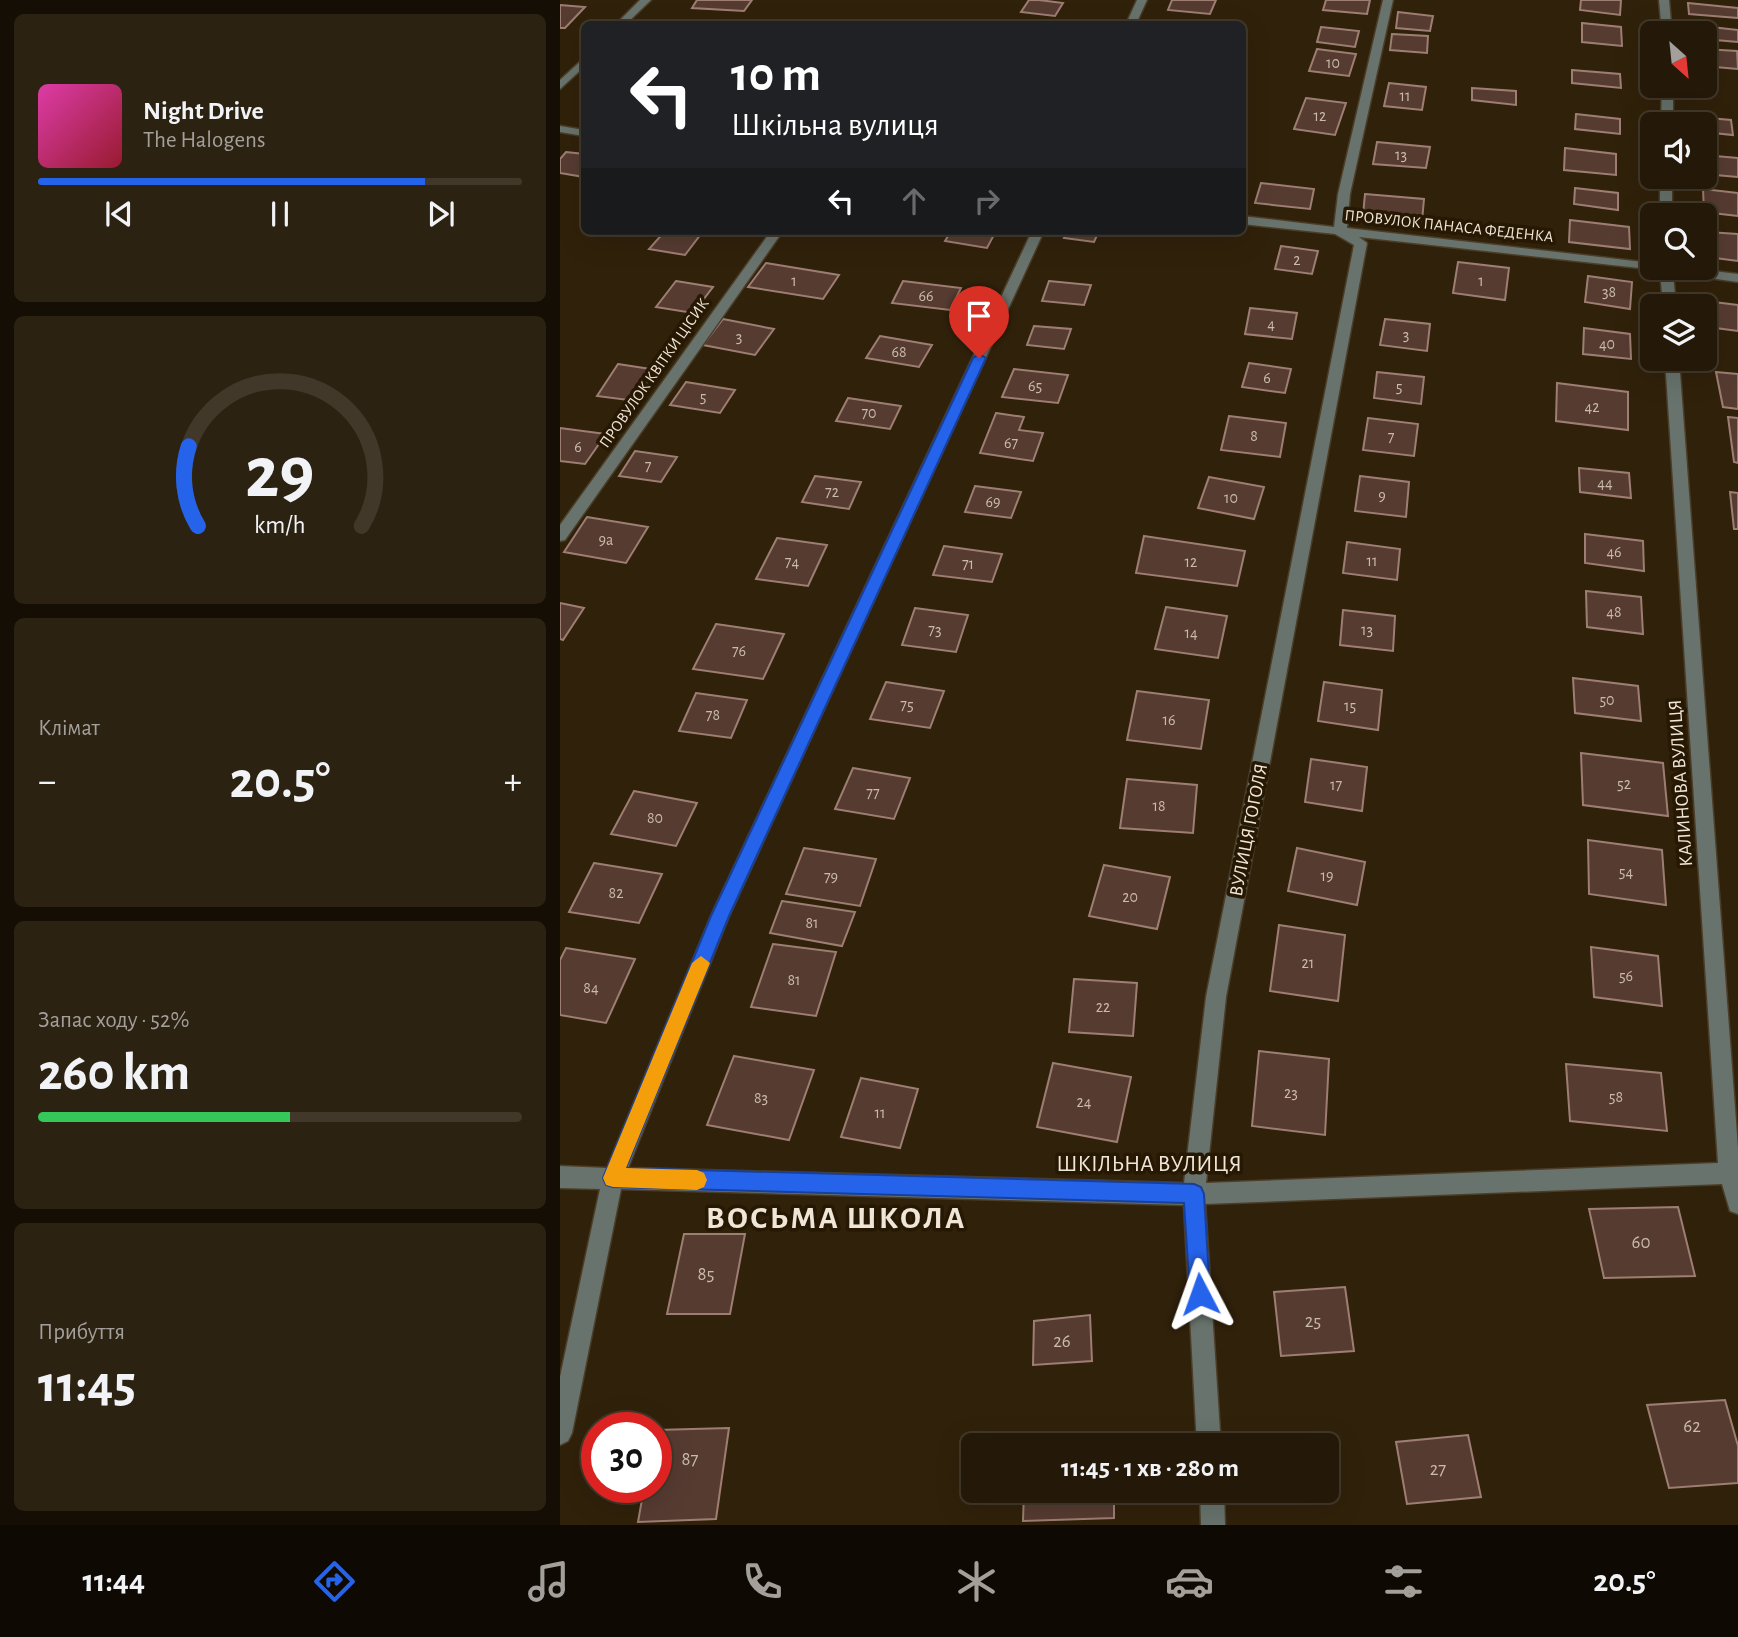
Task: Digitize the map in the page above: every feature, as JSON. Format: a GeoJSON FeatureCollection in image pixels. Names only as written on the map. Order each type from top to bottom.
{"type":"FeatureCollection","features":[{"type":"Feature","properties":{"kind":"street"},"geometry":{"type":"LineString","coordinates":[[624,21],[646,0]]}},
{"type":"Feature","properties":{"kind":"street"},"geometry":{"type":"LineString","coordinates":[[1132,21],[1142,0]]}},
{"type":"Feature","properties":{"kind":"street"},"geometry":{"type":"LineString","coordinates":[[1340,232],[1343,194],[1388,0]]}},
{"type":"Feature","properties":{"kind":"street"},"geometry":{"type":"LineString","coordinates":[[1664,0],[1666,21]]}},
{"type":"Feature","properties":{"kind":"street"},"geometry":{"type":"LineString","coordinates":[[560,86],[581,64]]}},
{"type":"Feature","properties":{"kind":"street"},"geometry":{"type":"LineString","coordinates":[[560,129],[581,132]]}},
{"type":"Feature","properties":{"kind":"street","name":"ПРОВУЛОК ПАНАСА ФЕДЕНКА"},"geometry":{"type":"LineString","coordinates":[[1246,220],[1640,266]]}},
{"type":"Feature","properties":{"kind":"street","name":"ВУЛИЦЯ ГОГОЛЯ"},"geometry":{"type":"LineString","coordinates":[[1208,1433],[1194,1194],[1216,996],[1361,243],[1340,232]]}},
{"type":"Feature","properties":{"kind":"street","name":"ПРОВУЛОК КВІТКИ ЦІСИК"},"geometry":{"type":"LineString","coordinates":[[560,536],[774,235]]}},
{"type":"Feature","properties":{"kind":"street"},"geometry":{"type":"LineString","coordinates":[[560,1433],[613,1178],[720,916],[1036,235]]}},
{"type":"Feature","properties":{"kind":"street"},"geometry":{"type":"LineString","coordinates":[[1717,275],[1738,278]]}},
{"type":"Feature","properties":{"kind":"street","name":"КАЛИНОВА ВУЛИЦЯ"},"geometry":{"type":"LineString","coordinates":[[1673,371],[1733,1172],[1738,1203]]}},
{"type":"Feature","properties":{"kind":"street","name":"ШКІЛЬНА ВУЛИЦЯ"},"geometry":{"type":"LineString","coordinates":[[560,1177],[1194,1194],[1733,1172]]}},
{"type":"Feature","properties":{"kind":"street"},"geometry":{"type":"LineString","coordinates":[[1212,1503],[1213,1525]]}},
{"type":"Feature","properties":{"kind":"building"},"geometry":{"type":"Polygon","coordinates":[[[697,0],[752,0],[744,11],[692,8],[697,0]]]}},
{"type":"Feature","properties":{"kind":"building"},"geometry":{"type":"Polygon","coordinates":[[[1029,0],[1063,3],[1055,16],[1021,12],[1029,0]]]}},
{"type":"Feature","properties":{"kind":"building"},"geometry":{"type":"Polygon","coordinates":[[[1172,0],[1216,0],[1210,14],[1168,10],[1172,0]]]}},
{"type":"Feature","properties":{"kind":"building"},"geometry":{"type":"Polygon","coordinates":[[[1326,0],[1370,0],[1367,14],[1323,10],[1326,0]]]}},
{"type":"Feature","properties":{"kind":"building"},"geometry":{"type":"Polygon","coordinates":[[[1581,0],[1621,0],[1620,15],[1580,10],[1581,0]]]}},
{"type":"Feature","properties":{"kind":"building"},"geometry":{"type":"Polygon","coordinates":[[[1688,3],[1738,8],[1738,18],[1689,14],[1688,3]]]}},
{"type":"Feature","properties":{"kind":"building"},"geometry":{"type":"Polygon","coordinates":[[[560,5],[585,7],[565,28],[560,28],[560,5]]]}},
{"type":"Feature","properties":{"kind":"building"},"geometry":{"type":"Polygon","coordinates":[[[1398,12],[1433,16],[1430,31],[1396,28],[1398,12]]]}},
{"type":"Feature","properties":{"kind":"building"},"geometry":{"type":"Polygon","coordinates":[[[1582,23],[1621,27],[1622,46],[1582,42],[1582,23]]]}},
{"type":"Feature","properties":{"kind":"building"},"geometry":{"type":"Polygon","coordinates":[[[1321,27],[1359,31],[1355,47],[1317,42],[1321,27]]]}},
{"type":"Feature","properties":{"kind":"building"},"geometry":{"type":"Polygon","coordinates":[[[1717,28],[1738,30],[1738,42],[1717,40],[1717,28]]]}},
{"type":"Feature","properties":{"kind":"building"},"geometry":{"type":"Polygon","coordinates":[[[1392,34],[1428,36],[1427,53],[1390,50],[1392,34]]]}},
{"type":"Feature","properties":{"kind":"building"},"geometry":{"type":"Polygon","coordinates":[[[1317,49],[1356,54],[1349,76],[1309,71],[1317,49]]]}},
{"type":"Feature","properties":{"kind":"building"},"geometry":{"type":"Polygon","coordinates":[[[1717,50],[1737,51],[1738,69],[1717,67],[1717,50]]]}},
{"type":"Feature","properties":{"kind":"building"},"geometry":{"type":"Polygon","coordinates":[[[1572,70],[1620,74],[1621,88],[1572,83],[1572,70]]]}},
{"type":"Feature","properties":{"kind":"building"},"geometry":{"type":"Polygon","coordinates":[[[1389,83],[1426,87],[1422,110],[1384,106],[1389,83]]]}},
{"type":"Feature","properties":{"kind":"building"},"geometry":{"type":"Polygon","coordinates":[[[1472,88],[1516,91],[1516,105],[1472,100],[1472,88]]]}},
{"type":"Feature","properties":{"kind":"building"},"geometry":{"type":"Polygon","coordinates":[[[1306,98],[1346,103],[1335,135],[1294,129],[1306,98]]]}},
{"type":"Feature","properties":{"kind":"building"},"geometry":{"type":"Polygon","coordinates":[[[1576,114],[1620,119],[1620,134],[1575,129],[1576,114]]]}},
{"type":"Feature","properties":{"kind":"building"},"geometry":{"type":"Polygon","coordinates":[[[1717,119],[1731,120],[1733,135],[1717,133],[1717,119]]]}},
{"type":"Feature","properties":{"kind":"building"},"geometry":{"type":"Polygon","coordinates":[[[1377,142],[1430,147],[1426,168],[1373,164],[1377,142]]]}},
{"type":"Feature","properties":{"kind":"building"},"geometry":{"type":"Polygon","coordinates":[[[1565,148],[1616,154],[1616,175],[1564,170],[1565,148]]]}},
{"type":"Feature","properties":{"kind":"building"},"geometry":{"type":"Polygon","coordinates":[[[566,152],[581,154],[581,176],[560,173],[560,159],[566,152]]]}},
{"type":"Feature","properties":{"kind":"building"},"geometry":{"type":"Polygon","coordinates":[[[1717,156],[1738,158],[1738,177],[1717,175],[1717,156]]]}},
{"type":"Feature","properties":{"kind":"building"},"geometry":{"type":"Polygon","coordinates":[[[1261,183],[1314,189],[1310,209],[1255,203],[1261,183]]]}},
{"type":"Feature","properties":{"kind":"building"},"geometry":{"type":"Polygon","coordinates":[[[1575,188],[1618,193],[1618,210],[1574,204],[1575,188]]]}},
{"type":"Feature","properties":{"kind":"building"},"geometry":{"type":"Polygon","coordinates":[[[1703,189],[1738,193],[1738,216],[1717,214],[1717,203],[1704,203],[1703,189]]]}},
{"type":"Feature","properties":{"kind":"building"},"geometry":{"type":"Polygon","coordinates":[[[1365,194],[1424,199],[1422,221],[1363,215],[1365,194]]]}},
{"type":"Feature","properties":{"kind":"building"},"geometry":{"type":"Polygon","coordinates":[[[1570,220],[1629,227],[1630,249],[1569,242],[1570,220]]]}},
{"type":"Feature","properties":{"kind":"building"},"geometry":{"type":"Polygon","coordinates":[[[1717,233],[1738,234],[1738,261],[1717,258],[1717,233]]]}},
{"type":"Feature","properties":{"kind":"building"},"geometry":{"type":"Polygon","coordinates":[[[661,235],[700,235],[685,255],[649,249],[661,235]]]}},
{"type":"Feature","properties":{"kind":"building"},"geometry":{"type":"Polygon","coordinates":[[[949,235],[994,235],[987,248],[945,241],[949,235]]]}},
{"type":"Feature","properties":{"kind":"building"},"geometry":{"type":"Polygon","coordinates":[[[1066,235],[1097,235],[1094,242],[1064,238],[1066,235]]]}},
{"type":"Feature","properties":{"kind":"building"},"geometry":{"type":"Polygon","coordinates":[[[1281,246],[1318,251],[1312,274],[1275,269],[1281,246]]]}},
{"type":"Feature","properties":{"kind":"building"},"geometry":{"type":"Polygon","coordinates":[[[1458,262],[1509,268],[1505,300],[1453,293],[1458,262]]]}},
{"type":"Feature","properties":{"kind":"building"},"geometry":{"type":"Polygon","coordinates":[[[766,263],[839,275],[823,299],[748,287],[766,263]]]}},
{"type":"Feature","properties":{"kind":"building"},"geometry":{"type":"Polygon","coordinates":[[[1588,276],[1632,282],[1630,309],[1585,302],[1588,276]]]}},
{"type":"Feature","properties":{"kind":"building"},"geometry":{"type":"Polygon","coordinates":[[[676,281],[713,287],[693,313],[656,307],[676,281]]]}},
{"type":"Feature","properties":{"kind":"building"},"geometry":{"type":"Polygon","coordinates":[[[903,281],[961,288],[950,310],[892,303],[903,281]]]}},
{"type":"Feature","properties":{"kind":"building"},"geometry":{"type":"Polygon","coordinates":[[[1049,281],[1091,285],[1084,305],[1042,301],[1049,281]]]}},
{"type":"Feature","properties":{"kind":"building"},"geometry":{"type":"Polygon","coordinates":[[[1717,302],[1738,305],[1738,331],[1717,328],[1717,302]]]}},
{"type":"Feature","properties":{"kind":"building"},"geometry":{"type":"Polygon","coordinates":[[[1250,308],[1297,313],[1292,339],[1245,334],[1250,308]]]}},
{"type":"Feature","properties":{"kind":"building"},"geometry":{"type":"Polygon","coordinates":[[[723,319],[774,329],[755,355],[703,345],[723,319]]]}},
{"type":"Feature","properties":{"kind":"building"},"geometry":{"type":"Polygon","coordinates":[[[1385,319],[1430,324],[1427,351],[1380,345],[1385,319]]]}},
{"type":"Feature","properties":{"kind":"building"},"geometry":{"type":"Polygon","coordinates":[[[1034,326],[1071,329],[1064,349],[1027,345],[1034,326]]]}},
{"type":"Feature","properties":{"kind":"building"},"geometry":{"type":"Polygon","coordinates":[[[1584,328],[1630,334],[1631,359],[1583,354],[1584,328]]]}},
{"type":"Feature","properties":{"kind":"building"},"geometry":{"type":"Polygon","coordinates":[[[880,336],[932,345],[919,367],[866,358],[880,336]]]}},
{"type":"Feature","properties":{"kind":"building"},"geometry":{"type":"Polygon","coordinates":[[[1249,363],[1291,369],[1285,393],[1242,387],[1249,363]]]}},
{"type":"Feature","properties":{"kind":"building"},"geometry":{"type":"Polygon","coordinates":[[[618,364],[657,370],[636,401],[597,396],[618,364]]]}},
{"type":"Feature","properties":{"kind":"building"},"geometry":{"type":"Polygon","coordinates":[[[1014,369],[1068,375],[1058,403],[1002,397],[1014,369]]]}},
{"type":"Feature","properties":{"kind":"building"},"geometry":{"type":"Polygon","coordinates":[[[1377,372],[1424,377],[1421,404],[1374,398],[1377,372]]]}},
{"type":"Feature","properties":{"kind":"building"},"geometry":{"type":"Polygon","coordinates":[[[1716,372],[1738,374],[1738,409],[1723,407],[1716,372]]]}},
{"type":"Feature","properties":{"kind":"building"},"geometry":{"type":"Polygon","coordinates":[[[686,382],[735,390],[720,413],[670,405],[686,382]]]}},
{"type":"Feature","properties":{"kind":"building"},"geometry":{"type":"Polygon","coordinates":[[[1557,383],[1628,392],[1628,430],[1556,421],[1557,383]]]}},
{"type":"Feature","properties":{"kind":"building"},"geometry":{"type":"Polygon","coordinates":[[[848,398],[901,406],[890,429],[836,421],[848,398]]]}},
{"type":"Feature","properties":{"kind":"building"},"geometry":{"type":"Polygon","coordinates":[[[996,413],[1024,417],[1019,430],[1043,433],[1033,461],[980,453],[996,413]]]}},
{"type":"Feature","properties":{"kind":"building"},"geometry":{"type":"Polygon","coordinates":[[[1229,416],[1286,423],[1280,457],[1221,450],[1229,416]]]}},
{"type":"Feature","properties":{"kind":"building"},"geometry":{"type":"Polygon","coordinates":[[[1728,417],[1738,418],[1738,463],[1734,462],[1728,417]]]}},
{"type":"Feature","properties":{"kind":"building"},"geometry":{"type":"Polygon","coordinates":[[[1368,418],[1418,424],[1414,456],[1363,450],[1368,418]]]}},
{"type":"Feature","properties":{"kind":"building"},"geometry":{"type":"Polygon","coordinates":[[[560,428],[606,434],[585,464],[560,461],[560,428]]]}},
{"type":"Feature","properties":{"kind":"building"},"geometry":{"type":"Polygon","coordinates":[[[635,451],[677,457],[661,482],[619,476],[635,451]]]}},
{"type":"Feature","properties":{"kind":"building"},"geometry":{"type":"Polygon","coordinates":[[[1579,468],[1629,473],[1631,498],[1580,492],[1579,468]]]}},
{"type":"Feature","properties":{"kind":"building"},"geometry":{"type":"Polygon","coordinates":[[[815,476],[861,482],[849,509],[802,502],[815,476]]]}},
{"type":"Feature","properties":{"kind":"building"},"geometry":{"type":"Polygon","coordinates":[[[1360,476],[1409,482],[1406,517],[1355,511],[1360,476]]]}},
{"type":"Feature","properties":{"kind":"building"},"geometry":{"type":"Polygon","coordinates":[[[1209,477],[1264,487],[1254,519],[1198,508],[1209,477]]]}},
{"type":"Feature","properties":{"kind":"building"},"geometry":{"type":"Polygon","coordinates":[[[975,486],[1021,492],[1011,518],[965,512],[975,486]]]}},
{"type":"Feature","properties":{"kind":"building"},"geometry":{"type":"Polygon","coordinates":[[[1730,492],[1738,493],[1738,529],[1734,529],[1730,492]]]}},
{"type":"Feature","properties":{"kind":"building"},"geometry":{"type":"Polygon","coordinates":[[[587,517],[648,527],[626,563],[564,552],[587,517]]]}},
{"type":"Feature","properties":{"kind":"building"},"geometry":{"type":"Polygon","coordinates":[[[1585,534],[1643,541],[1644,571],[1585,563],[1585,534]]]}},
{"type":"Feature","properties":{"kind":"building"},"geometry":{"type":"Polygon","coordinates":[[[1144,536],[1245,551],[1237,586],[1136,573],[1144,536]]]}},
{"type":"Feature","properties":{"kind":"building"},"geometry":{"type":"Polygon","coordinates":[[[777,538],[827,545],[808,586],[756,579],[777,538]]]}},
{"type":"Feature","properties":{"kind":"building"},"geometry":{"type":"Polygon","coordinates":[[[1347,542],[1400,549],[1397,580],[1343,573],[1347,542]]]}},
{"type":"Feature","properties":{"kind":"building"},"geometry":{"type":"Polygon","coordinates":[[[944,546],[1002,554],[992,582],[933,575],[944,546]]]}},
{"type":"Feature","properties":{"kind":"building"},"geometry":{"type":"Polygon","coordinates":[[[1586,591],[1641,597],[1643,634],[1587,627],[1586,591]]]}},
{"type":"Feature","properties":{"kind":"building"},"geometry":{"type":"Polygon","coordinates":[[[560,603],[584,608],[563,640],[560,639],[560,603]]]}},
{"type":"Feature","properties":{"kind":"building"},"geometry":{"type":"Polygon","coordinates":[[[1166,607],[1227,616],[1218,658],[1155,649],[1166,607]]]}},
{"type":"Feature","properties":{"kind":"building"},"geometry":{"type":"Polygon","coordinates":[[[915,608],[968,615],[956,652],[902,645],[915,608]]]}},
{"type":"Feature","properties":{"kind":"building"},"geometry":{"type":"Polygon","coordinates":[[[1343,610],[1395,616],[1393,651],[1340,645],[1343,610]]]}},
{"type":"Feature","properties":{"kind":"building"},"geometry":{"type":"Polygon","coordinates":[[[716,624],[784,634],[763,679],[693,669],[716,624]]]}},
{"type":"Feature","properties":{"kind":"building"},"geometry":{"type":"Polygon","coordinates":[[[1573,678],[1638,686],[1641,721],[1575,713],[1573,678]]]}},
{"type":"Feature","properties":{"kind":"building"},"geometry":{"type":"Polygon","coordinates":[[[886,682],[944,691],[930,728],[870,719],[886,682]]]}},
{"type":"Feature","properties":{"kind":"building"},"geometry":{"type":"Polygon","coordinates":[[[1324,682],[1382,690],[1378,730],[1318,721],[1324,682]]]}},
{"type":"Feature","properties":{"kind":"building"},"geometry":{"type":"Polygon","coordinates":[[[1137,691],[1209,700],[1201,749],[1127,740],[1137,691]]]}},
{"type":"Feature","properties":{"kind":"building"},"geometry":{"type":"Polygon","coordinates":[[[696,693],[747,700],[731,738],[679,731],[696,693]]]}},
{"type":"Feature","properties":{"kind":"building"},"geometry":{"type":"Polygon","coordinates":[[[1581,753],[1663,763],[1668,816],[1583,805],[1581,753]]]}},
{"type":"Feature","properties":{"kind":"building"},"geometry":{"type":"Polygon","coordinates":[[[1311,759],[1367,767],[1362,811],[1305,802],[1311,759]]]}},
{"type":"Feature","properties":{"kind":"building"},"geometry":{"type":"Polygon","coordinates":[[[853,768],[910,778],[894,819],[835,809],[853,768]]]}},
{"type":"Feature","properties":{"kind":"building"},"geometry":{"type":"Polygon","coordinates":[[[1127,779],[1197,785],[1193,833],[1120,828],[1127,779]]]}},
{"type":"Feature","properties":{"kind":"building"},"geometry":{"type":"Polygon","coordinates":[[[634,791],[697,803],[676,846],[611,834],[634,791]]]}},
{"type":"Feature","properties":{"kind":"building"},"geometry":{"type":"Polygon","coordinates":[[[1588,840],[1662,850],[1666,905],[1589,894],[1588,840]]]}},
{"type":"Feature","properties":{"kind":"building"},"geometry":{"type":"Polygon","coordinates":[[[804,848],[876,859],[860,906],[786,894],[804,848]]]}},
{"type":"Feature","properties":{"kind":"building"},"geometry":{"type":"Polygon","coordinates":[[[1297,848],[1365,862],[1357,905],[1288,891],[1297,848]]]}},
{"type":"Feature","properties":{"kind":"building"},"geometry":{"type":"Polygon","coordinates":[[[594,863],[662,874],[639,923],[569,912],[594,863]]]}},
{"type":"Feature","properties":{"kind":"building"},"geometry":{"type":"Polygon","coordinates":[[[1104,865],[1170,877],[1157,929],[1089,916],[1104,865]]]}},
{"type":"Feature","properties":{"kind":"building"},"geometry":{"type":"Polygon","coordinates":[[[782,901],[855,912],[842,946],[770,933],[782,901]]]}},
{"type":"Feature","properties":{"kind":"building"},"geometry":{"type":"Polygon","coordinates":[[[1279,925],[1345,935],[1338,1001],[1270,991],[1279,925]]]}},
{"type":"Feature","properties":{"kind":"building"},"geometry":{"type":"Polygon","coordinates":[[[773,944],[836,952],[816,1016],[751,1007],[773,944]]]}},
{"type":"Feature","properties":{"kind":"building"},"geometry":{"type":"Polygon","coordinates":[[[1591,947],[1658,956],[1662,1006],[1594,997],[1591,947]]]}},
{"type":"Feature","properties":{"kind":"building"},"geometry":{"type":"Polygon","coordinates":[[[566,948],[635,959],[606,1023],[560,1015],[560,960],[566,948]]]}},
{"type":"Feature","properties":{"kind":"building"},"geometry":{"type":"Polygon","coordinates":[[[1074,979],[1137,983],[1133,1036],[1069,1032],[1074,979]]]}},
{"type":"Feature","properties":{"kind":"building"},"geometry":{"type":"Polygon","coordinates":[[[1259,1051],[1329,1059],[1325,1135],[1252,1126],[1259,1051]]]}},
{"type":"Feature","properties":{"kind":"building"},"geometry":{"type":"Polygon","coordinates":[[[734,1056],[814,1070],[789,1140],[707,1125],[734,1056]]]}},
{"type":"Feature","properties":{"kind":"building"},"geometry":{"type":"Polygon","coordinates":[[[1053,1063],[1131,1077],[1117,1142],[1037,1127],[1053,1063]]]}},
{"type":"Feature","properties":{"kind":"building"},"geometry":{"type":"Polygon","coordinates":[[[1566,1064],[1661,1073],[1667,1131],[1570,1121],[1566,1064]]]}},
{"type":"Feature","properties":{"kind":"building"},"geometry":{"type":"Polygon","coordinates":[[[861,1078],[918,1089],[900,1148],[841,1137],[861,1078]]]}},
{"type":"Feature","properties":{"kind":"building"},"geometry":{"type":"Polygon","coordinates":[[[1678,1207],[1695,1276],[1604,1278],[1589,1209],[1678,1207]]]}},
{"type":"Feature","properties":{"kind":"building"},"geometry":{"type":"Polygon","coordinates":[[[684,1234],[745,1234],[730,1314],[667,1314],[684,1234]]]}},
{"type":"Feature","properties":{"kind":"building"},"geometry":{"type":"Polygon","coordinates":[[[1345,1287],[1354,1351],[1281,1356],[1274,1292],[1345,1287]]]}},
{"type":"Feature","properties":{"kind":"building"},"geometry":{"type":"Polygon","coordinates":[[[1090,1315],[1092,1361],[1033,1365],[1034,1321],[1090,1315]]]}},
{"type":"Feature","properties":{"kind":"building"},"geometry":{"type":"Polygon","coordinates":[[[1725,1400],[1738,1446],[1738,1483],[1669,1488],[1647,1405],[1725,1400]]]}},
{"type":"Feature","properties":{"kind":"building"},"geometry":{"type":"Polygon","coordinates":[[[729,1428],[716,1519],[638,1522],[641,1503],[672,1503],[672,1430],[729,1428]]]}},
{"type":"Feature","properties":{"kind":"building"},"geometry":{"type":"Polygon","coordinates":[[[1468,1435],[1481,1497],[1407,1504],[1396,1442],[1468,1435]]]}},
{"type":"Feature","properties":{"kind":"building"},"geometry":{"type":"Polygon","coordinates":[[[1024,1503],[1114,1503],[1114,1518],[1023,1521],[1024,1503]]]}},
{"type":"Feature","properties":{"kind":"slow traffic"},"geometry":{"type":"LineString","coordinates":[[697,1180],[613,1178],[701,963]]}},
{"type":"Feature","properties":{"kind":"district","name":"ВОСЬМА ШКОЛА"},"geometry":{"type":"Point","coordinates":[836,1218]}},
{"type":"Feature","properties":{"kind":"route"},"geometry":{"type":"LineString","coordinates":[[979,358],[720,916],[613,1178],[1194,1194],[1200,1294]]}}]}
